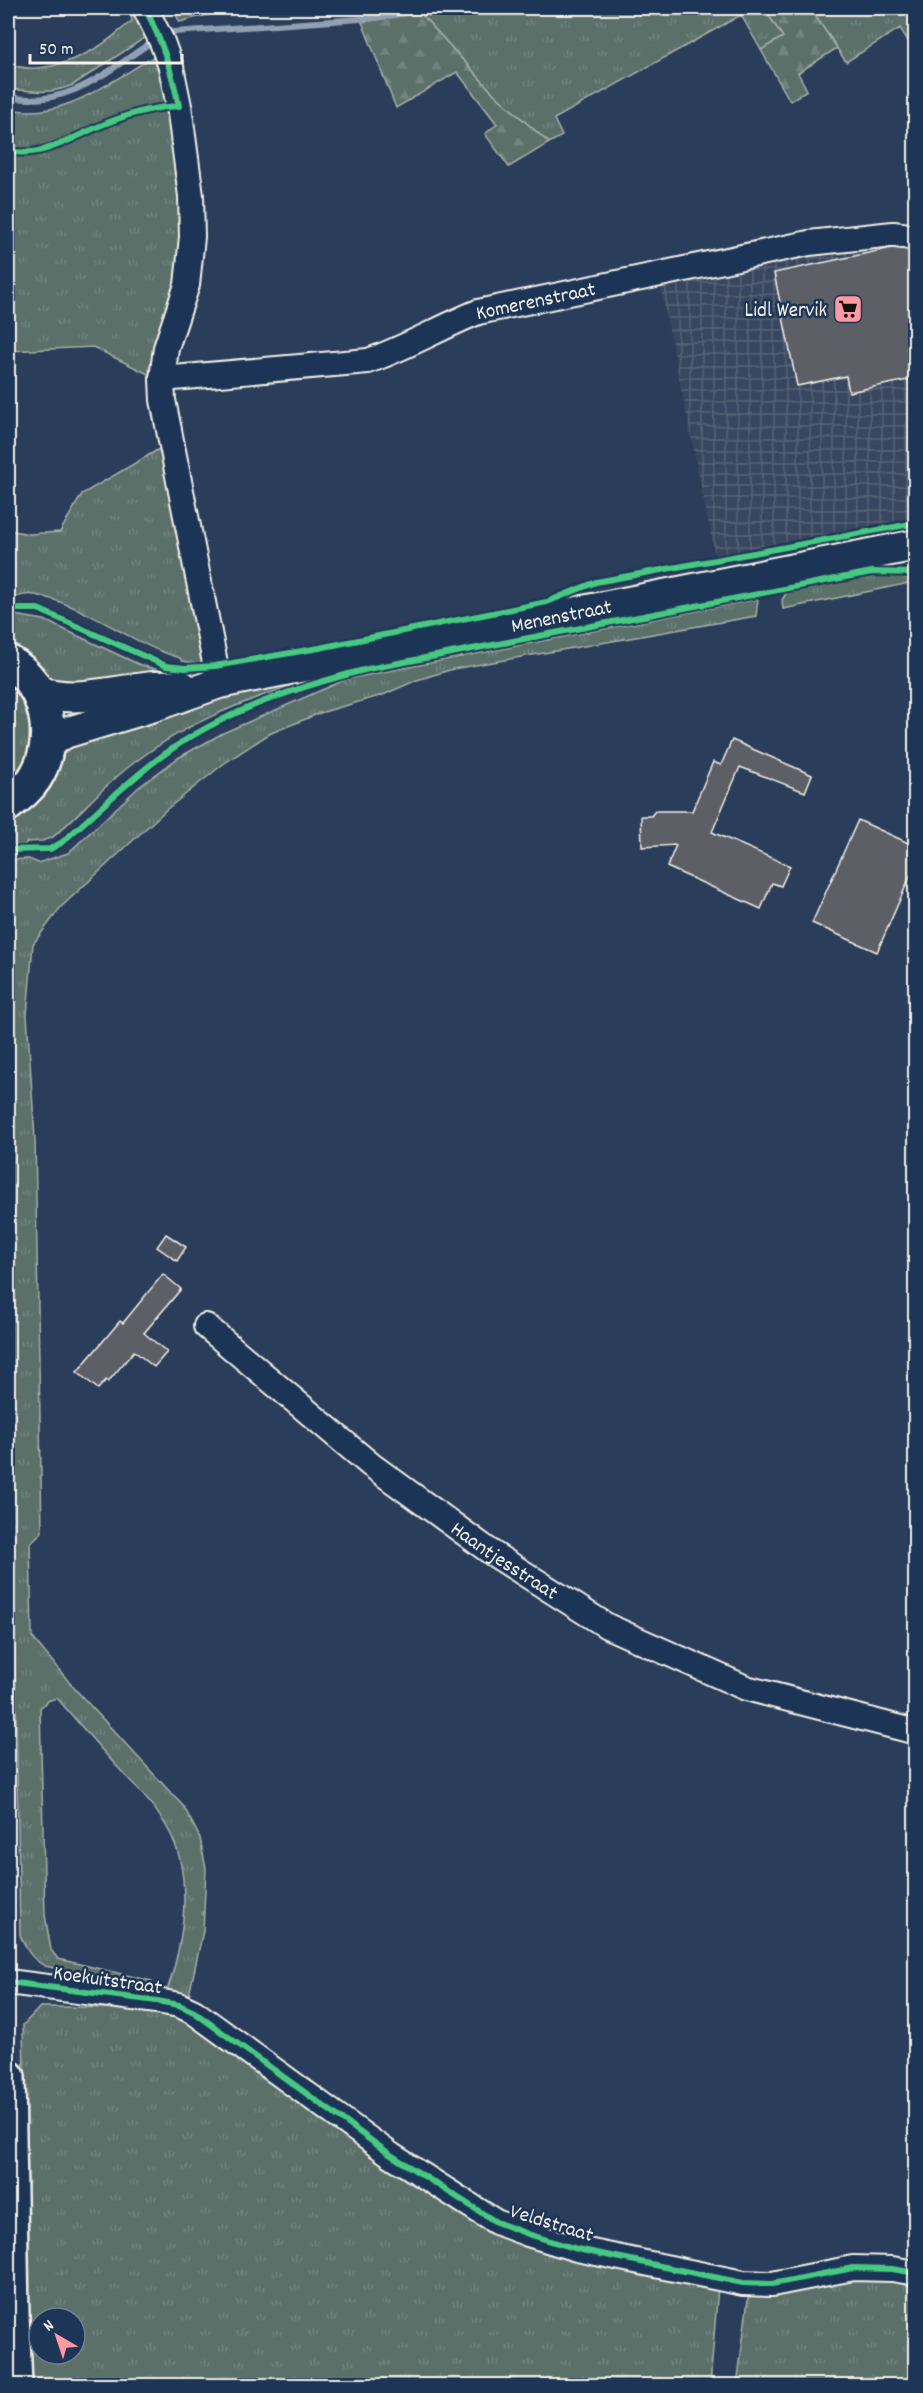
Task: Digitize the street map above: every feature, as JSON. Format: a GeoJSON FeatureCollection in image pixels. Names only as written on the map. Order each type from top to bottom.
{"type":"FeatureCollection","features":[{"type":"Feature","properties":{"kind":"main road"},"geometry":{"type":"LineString","coordinates":[[8,662],[25,676],[36,691],[44,707],[48,726],[43,762],[22,793],[8,804]]}},
{"type":"Feature","properties":{"kind":"main road"},"geometry":{"type":"LineString","coordinates":[[8,2077],[15,2385]]}},
{"type":"Feature","properties":{"kind":"main road"},"geometry":{"type":"LineString","coordinates":[[8,2380],[12,2315]]}},
{"type":"Feature","properties":{"kind":"street"},"geometry":{"type":"LineString","coordinates":[[145,8],[162,42],[171,67],[179,106],[191,196],[192,237],[187,285],[166,348],[162,379],[163,400],[215,685]]}},
{"type":"Feature","properties":{"kind":"street","name":"Komerenstraat"},"geometry":{"type":"LineString","coordinates":[[162,379],[219,372],[368,361],[399,350],[439,328],[478,312],[809,243],[893,234],[915,237]]}},
{"type":"Feature","properties":{"kind":"street","name":"Menenstraat"},"geometry":{"type":"LineString","coordinates":[[47,744],[65,733],[215,685],[915,545]]}},
{"type":"Feature","properties":{"kind":"street","name":"Menenstraat"},"geometry":{"type":"LineString","coordinates":[[36,691],[49,695],[72,697],[97,696],[145,688],[215,685]]}},
{"type":"Feature","properties":{"kind":"street","name":"Haantjesstraat"},"geometry":{"type":"LineString","coordinates":[[206,1326],[371,1465],[492,1553],[607,1626],[746,1688],[915,1732]]}},
{"type":"Feature","properties":{"kind":"street","name":"Koekuitstraat"},"geometry":{"type":"LineString","coordinates":[[8,1982],[179,2006],[194,2012],[231,2038]]}},
{"type":"Feature","properties":{"kind":"street","name":"Veldstraat"},"geometry":{"type":"LineString","coordinates":[[231,2038],[316,2103],[401,2161],[487,2216],[528,2234],[577,2249],[743,2283],[772,2284],[853,2268],[892,2269],[915,2273]]}},
{"type":"Feature","properties":{"kind":"shaded area"},"geometry":{"type":"Polygon","coordinates":[[[915,242],[915,517],[715,555],[660,285],[754,261],[915,242]]]}},
{"type":"Feature","properties":{"kind":"green space"},"geometry":{"type":"Polygon","coordinates":[[[129,8],[138,8],[152,33],[73,85],[48,91],[8,89],[8,63],[19,67],[42,68],[54,66],[88,53],[132,21],[129,8]]]}},
{"type":"Feature","properties":{"kind":"green space"},"geometry":{"type":"Polygon","coordinates":[[[172,8],[318,8],[231,12],[180,22],[172,8]]]}},
{"type":"Feature","properties":{"kind":"green space"},"geometry":{"type":"Polygon","coordinates":[[[450,8],[764,8],[783,37],[761,50],[741,15],[554,119],[562,136],[549,143],[494,94],[420,13],[450,8]]]}},
{"type":"Feature","properties":{"kind":"green space"},"geometry":{"type":"Polygon","coordinates":[[[764,8],[810,8],[837,48],[798,73],[807,90],[790,101],[761,50],[783,37],[764,8]]]}},
{"type":"Feature","properties":{"kind":"green space"},"geometry":{"type":"Polygon","coordinates":[[[810,8],[915,8],[915,52],[900,28],[846,62],[810,8]]]}},
{"type":"Feature","properties":{"kind":"green space"},"geometry":{"type":"Polygon","coordinates":[[[420,13],[494,94],[549,143],[509,167],[485,134],[497,124],[457,72],[396,108],[362,22],[420,13]]]}},
{"type":"Feature","properties":{"kind":"green space"},"geometry":{"type":"Polygon","coordinates":[[[155,56],[172,118],[186,219],[180,275],[150,375],[93,347],[8,351],[8,108],[27,111],[47,110],[66,105],[103,87],[155,56]]]}},
{"type":"Feature","properties":{"kind":"green space"},"geometry":{"type":"Polygon","coordinates":[[[161,448],[205,660],[202,664],[182,661],[90,615],[54,600],[28,595],[8,600],[8,530],[29,534],[60,532],[82,494],[161,448]]]}},
{"type":"Feature","properties":{"kind":"green space"},"geometry":{"type":"Polygon","coordinates":[[[872,575],[915,576],[915,582],[783,609],[782,600],[788,590],[872,575]]]}},
{"type":"Feature","properties":{"kind":"green space"},"geometry":{"type":"Polygon","coordinates":[[[758,599],[756,616],[453,669],[417,680],[383,695],[320,713],[269,734],[226,762],[167,809],[61,907],[33,944],[27,1015],[35,1139],[42,1532],[30,1543],[32,1637],[75,1689],[184,1807],[200,1838],[206,1869],[203,1931],[188,2000],[167,1991],[180,1941],[184,1907],[179,1856],[168,1829],[151,1804],[57,1698],[47,1701],[40,1708],[45,1915],[51,1950],[58,1959],[152,1981],[152,1990],[45,1966],[30,1953],[20,1935],[8,1278],[8,860],[29,859],[38,863],[68,853],[139,787],[178,758],[223,733],[347,679],[758,599]]]}},
{"type":"Feature","properties":{"kind":"green space"},"geometry":{"type":"Polygon","coordinates":[[[8,614],[44,620],[138,664],[165,672],[178,673],[53,684],[8,647],[8,614]]]}},
{"type":"Feature","properties":{"kind":"green space"},"geometry":{"type":"Polygon","coordinates":[[[309,676],[310,679],[240,704],[177,734],[124,771],[53,837],[42,841],[27,842],[24,845],[8,846],[8,817],[60,751],[111,727],[309,676]]]}},
{"type":"Feature","properties":{"kind":"green space"},"geometry":{"type":"Polygon","coordinates":[[[8,679],[24,696],[34,728],[28,762],[8,787],[8,679]]]}},
{"type":"Feature","properties":{"kind":"green space"},"geometry":{"type":"Polygon","coordinates":[[[40,2007],[135,2010],[191,2020],[470,2215],[718,2287],[710,2385],[30,2385],[30,2366],[87,2366],[87,2306],[28,2306],[23,2025],[40,2007]]]}},
{"type":"Feature","properties":{"kind":"green space"},"geometry":{"type":"Polygon","coordinates":[[[826,2279],[915,2281],[915,2385],[737,2386],[749,2291],[826,2279]]]}},
{"type":"Feature","properties":{"kind":"building","name":"Lidl Wervik"},"geometry":{"type":"Polygon","coordinates":[[[892,248],[915,251],[915,346],[907,348],[913,379],[849,392],[846,376],[797,386],[774,273],[892,248]]]}},
{"type":"Feature","properties":{"kind":"building"},"geometry":{"type":"Polygon","coordinates":[[[732,740],[812,775],[805,792],[740,767],[712,832],[790,866],[781,886],[772,883],[761,909],[667,867],[676,845],[642,847],[641,816],[651,816],[655,811],[692,811],[713,762],[721,765],[732,740]]]}},
{"type":"Feature","properties":{"kind":"building"},"geometry":{"type":"Polygon","coordinates":[[[858,820],[915,846],[915,865],[877,952],[812,923],[858,820]]]}},
{"type":"Feature","properties":{"kind":"building"},"geometry":{"type":"Polygon","coordinates":[[[166,1234],[186,1247],[177,1261],[157,1247],[166,1234]]]}},
{"type":"Feature","properties":{"kind":"building"},"geometry":{"type":"Polygon","coordinates":[[[163,1274],[181,1289],[144,1333],[167,1352],[154,1367],[134,1351],[108,1382],[106,1380],[98,1389],[77,1372],[120,1321],[123,1323],[163,1274]]]}},
{"type":"Feature","properties":{"kind":"waterway"},"geometry":{"type":"LineString","coordinates":[[174,32],[375,18],[435,8]]}},
{"type":"Feature","properties":{"kind":"waterway"},"geometry":{"type":"LineString","coordinates":[[8,97],[48,98],[65,93],[99,78],[147,45]]}},
{"type":"Feature","properties":{"kind":"cycle path"},"geometry":{"type":"LineString","coordinates":[[8,151],[36,151],[49,148],[129,115],[179,106],[165,56],[145,8]]}},
{"type":"Feature","properties":{"kind":"cycle path"},"geometry":{"type":"LineString","coordinates":[[8,609],[38,609],[166,666],[185,668],[215,666],[319,648],[547,602],[596,582],[916,523]]}},
{"type":"Feature","properties":{"kind":"cycle path"},"geometry":{"type":"LineString","coordinates":[[8,850],[50,849],[61,843],[149,766],[185,740],[234,714],[314,684],[368,669],[872,572],[916,573]]}},
{"type":"Feature","properties":{"kind":"cycle path"},"geometry":{"type":"LineString","coordinates":[[8,1982],[157,2001],[179,2005],[194,2012],[391,2155],[496,2222],[528,2234],[577,2249],[743,2283],[772,2284],[853,2268],[892,2269],[916,2273]]}},
{"type":"Feature","properties":{"kind":"place","name":"Lidl Wervik"},"geometry":{"type":"Point","coordinates":[848,309]}}]}
